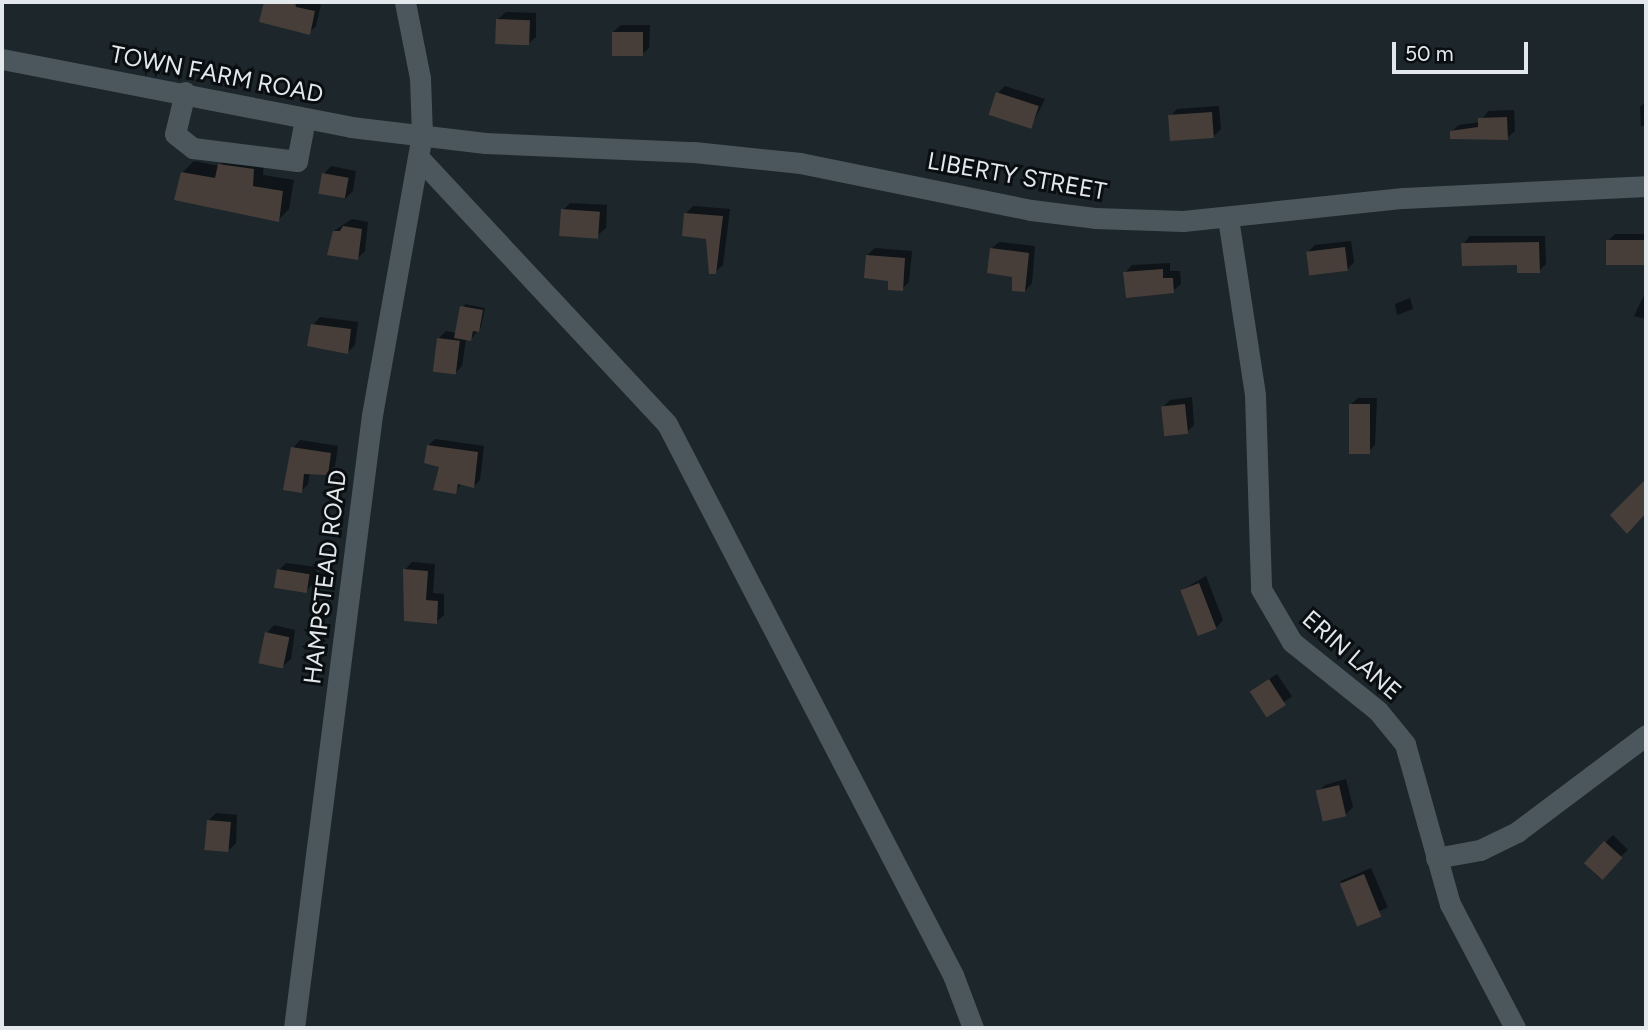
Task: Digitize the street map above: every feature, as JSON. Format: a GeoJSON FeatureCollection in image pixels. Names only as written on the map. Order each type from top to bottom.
{"type":"FeatureCollection","features":[{"type":"Feature","properties":{"kind":"street","name":"HAMPSTEAD ROAD"},"geometry":{"type":"LineString","coordinates":[[294,1028],[372,415],[420,159],[420,78],[405,2]]}},
{"type":"Feature","properties":{"kind":"street","name":"TOWN FARM ROAD"},"geometry":{"type":"LineString","coordinates":[[2,59],[185,92],[305,118],[422,135]]}},
{"type":"Feature","properties":{"kind":"street"},"geometry":{"type":"LineString","coordinates":[[185,92],[175,134],[193,148],[297,161],[305,118]]}},
{"type":"Feature","properties":{"kind":"street","name":"LIBERTY STREET"},"geometry":{"type":"LineString","coordinates":[[422,135],[485,143],[694,152],[789,161],[1031,210],[1095,218],[1183,221],[1403,198],[1646,186]]}},
{"type":"Feature","properties":{"kind":"street"},"geometry":{"type":"LineString","coordinates":[[420,159],[667,424],[953,975],[973,1028]]}},
{"type":"Feature","properties":{"kind":"street","name":"ERIN LANE"},"geometry":{"type":"LineString","coordinates":[[1228,218],[1255,395],[1261,589],[1292,642],[1393,726],[1412,765],[1436,858],[1477,961],[1515,1028]]}},
{"type":"Feature","properties":{"kind":"street"},"geometry":{"type":"LineString","coordinates":[[1436,858],[1480,850],[1517,832],[1646,735]]}},
{"type":"Feature","properties":{"kind":"building"},"geometry":{"type":"Polygon","coordinates":[[[264,2],[295,2],[296,7],[315,11],[310,35],[259,22],[264,2]]]}},
{"type":"Feature","properties":{"kind":"building"},"geometry":{"type":"Polygon","coordinates":[[[496,19],[530,20],[529,45],[495,44],[496,19]]]}},
{"type":"Feature","properties":{"kind":"building"},"geometry":{"type":"Polygon","coordinates":[[[612,32],[643,32],[643,56],[612,56],[612,32]]]}},
{"type":"Feature","properties":{"kind":"building"},"geometry":{"type":"Polygon","coordinates":[[[996,92],[1039,106],[1031,129],[989,115],[996,92]]]}},
{"type":"Feature","properties":{"kind":"building"},"geometry":{"type":"Polygon","coordinates":[[[1212,112],[1214,138],[1170,141],[1168,115],[1212,112]]]}},
{"type":"Feature","properties":{"kind":"building"},"geometry":{"type":"Polygon","coordinates":[[[1507,117],[1508,140],[1450,139],[1450,131],[1478,127],[1478,118],[1507,117]]]}},
{"type":"Feature","properties":{"kind":"building"},"geometry":{"type":"Polygon","coordinates":[[[218,164],[254,169],[253,186],[283,191],[279,222],[174,200],[181,172],[215,178],[218,164]]]}},
{"type":"Feature","properties":{"kind":"building"},"geometry":{"type":"Polygon","coordinates":[[[322,173],[349,178],[345,198],[318,194],[322,173]]]}},
{"type":"Feature","properties":{"kind":"building"},"geometry":{"type":"Polygon","coordinates":[[[561,209],[600,212],[598,239],[559,236],[561,209]]]}},
{"type":"Feature","properties":{"kind":"building"},"geometry":{"type":"Polygon","coordinates":[[[684,213],[723,216],[716,274],[709,274],[706,239],[682,236],[684,213]]]}},
{"type":"Feature","properties":{"kind":"building"},"geometry":{"type":"Polygon","coordinates":[[[343,226],[362,229],[358,260],[327,255],[333,231],[340,231],[343,226]]]}},
{"type":"Feature","properties":{"kind":"building"},"geometry":{"type":"Polygon","coordinates":[[[1606,240],[1646,240],[1646,265],[1606,265],[1606,240]]]}},
{"type":"Feature","properties":{"kind":"building"},"geometry":{"type":"Polygon","coordinates":[[[1539,242],[1540,273],[1517,273],[1517,265],[1462,266],[1461,243],[1539,242]]]}},
{"type":"Feature","properties":{"kind":"building"},"geometry":{"type":"Polygon","coordinates":[[[1345,247],[1348,271],[1309,276],[1306,252],[1345,247]]]}},
{"type":"Feature","properties":{"kind":"building"},"geometry":{"type":"Polygon","coordinates":[[[990,248],[1029,253],[1025,292],[1012,291],[1012,277],[987,273],[990,248]]]}},
{"type":"Feature","properties":{"kind":"building"},"geometry":{"type":"Polygon","coordinates":[[[866,255],[905,258],[903,291],[888,290],[888,281],[864,278],[866,255]]]}},
{"type":"Feature","properties":{"kind":"building"},"geometry":{"type":"Polygon","coordinates":[[[1163,269],[1163,278],[1173,278],[1174,293],[1126,298],[1123,272],[1163,269]]]}},
{"type":"Feature","properties":{"kind":"building"},"geometry":{"type":"Polygon","coordinates":[[[460,306],[483,310],[479,332],[473,331],[471,341],[454,338],[460,306]]]}},
{"type":"Feature","properties":{"kind":"building"},"geometry":{"type":"Polygon","coordinates":[[[311,324],[351,329],[348,354],[307,346],[311,324]]]}},
{"type":"Feature","properties":{"kind":"building"},"geometry":{"type":"Polygon","coordinates":[[[437,338],[460,341],[456,375],[433,372],[437,338]]]}},
{"type":"Feature","properties":{"kind":"building"},"geometry":{"type":"Polygon","coordinates":[[[1185,404],[1188,434],[1164,436],[1161,407],[1185,404]]]}},
{"type":"Feature","properties":{"kind":"building"},"geometry":{"type":"Polygon","coordinates":[[[1349,404],[1370,404],[1370,454],[1349,454],[1349,404]]]}},
{"type":"Feature","properties":{"kind":"building"},"geometry":{"type":"Polygon","coordinates":[[[427,445],[478,452],[474,488],[458,484],[456,494],[433,490],[439,467],[424,463],[427,445]]]}},
{"type":"Feature","properties":{"kind":"building"},"geometry":{"type":"Polygon","coordinates":[[[291,447],[331,453],[328,475],[304,474],[302,493],[283,490],[291,447]]]}},
{"type":"Feature","properties":{"kind":"building"},"geometry":{"type":"Polygon","coordinates":[[[1646,479],[1646,513],[1627,534],[1610,515],[1646,479]]]}},
{"type":"Feature","properties":{"kind":"building"},"geometry":{"type":"Polygon","coordinates":[[[277,569],[310,574],[307,593],[274,588],[277,569]]]}},
{"type":"Feature","properties":{"kind":"building"},"geometry":{"type":"Polygon","coordinates":[[[403,569],[428,571],[426,600],[438,601],[437,624],[404,621],[403,569]]]}},
{"type":"Feature","properties":{"kind":"building"},"geometry":{"type":"Polygon","coordinates":[[[1199,583],[1217,629],[1198,636],[1180,590],[1199,583]]]}},
{"type":"Feature","properties":{"kind":"building"},"geometry":{"type":"Polygon","coordinates":[[[265,632],[289,637],[283,668],[258,663],[265,632]]]}},
{"type":"Feature","properties":{"kind":"building"},"geometry":{"type":"Polygon","coordinates":[[[1269,679],[1286,705],[1267,718],[1250,692],[1269,679]]]}},
{"type":"Feature","properties":{"kind":"building"},"geometry":{"type":"Polygon","coordinates":[[[1339,785],[1346,816],[1323,822],[1316,790],[1339,785]]]}},
{"type":"Feature","properties":{"kind":"building"},"geometry":{"type":"Polygon","coordinates":[[[207,820],[231,822],[228,852],[204,850],[207,820]]]}},
{"type":"Feature","properties":{"kind":"building"},"geometry":{"type":"Polygon","coordinates":[[[1604,841],[1623,858],[1603,880],[1584,863],[1604,841]]]}},
{"type":"Feature","properties":{"kind":"building"},"geometry":{"type":"Polygon","coordinates":[[[1364,874],[1381,917],[1357,926],[1340,884],[1364,874]]]}}]}
